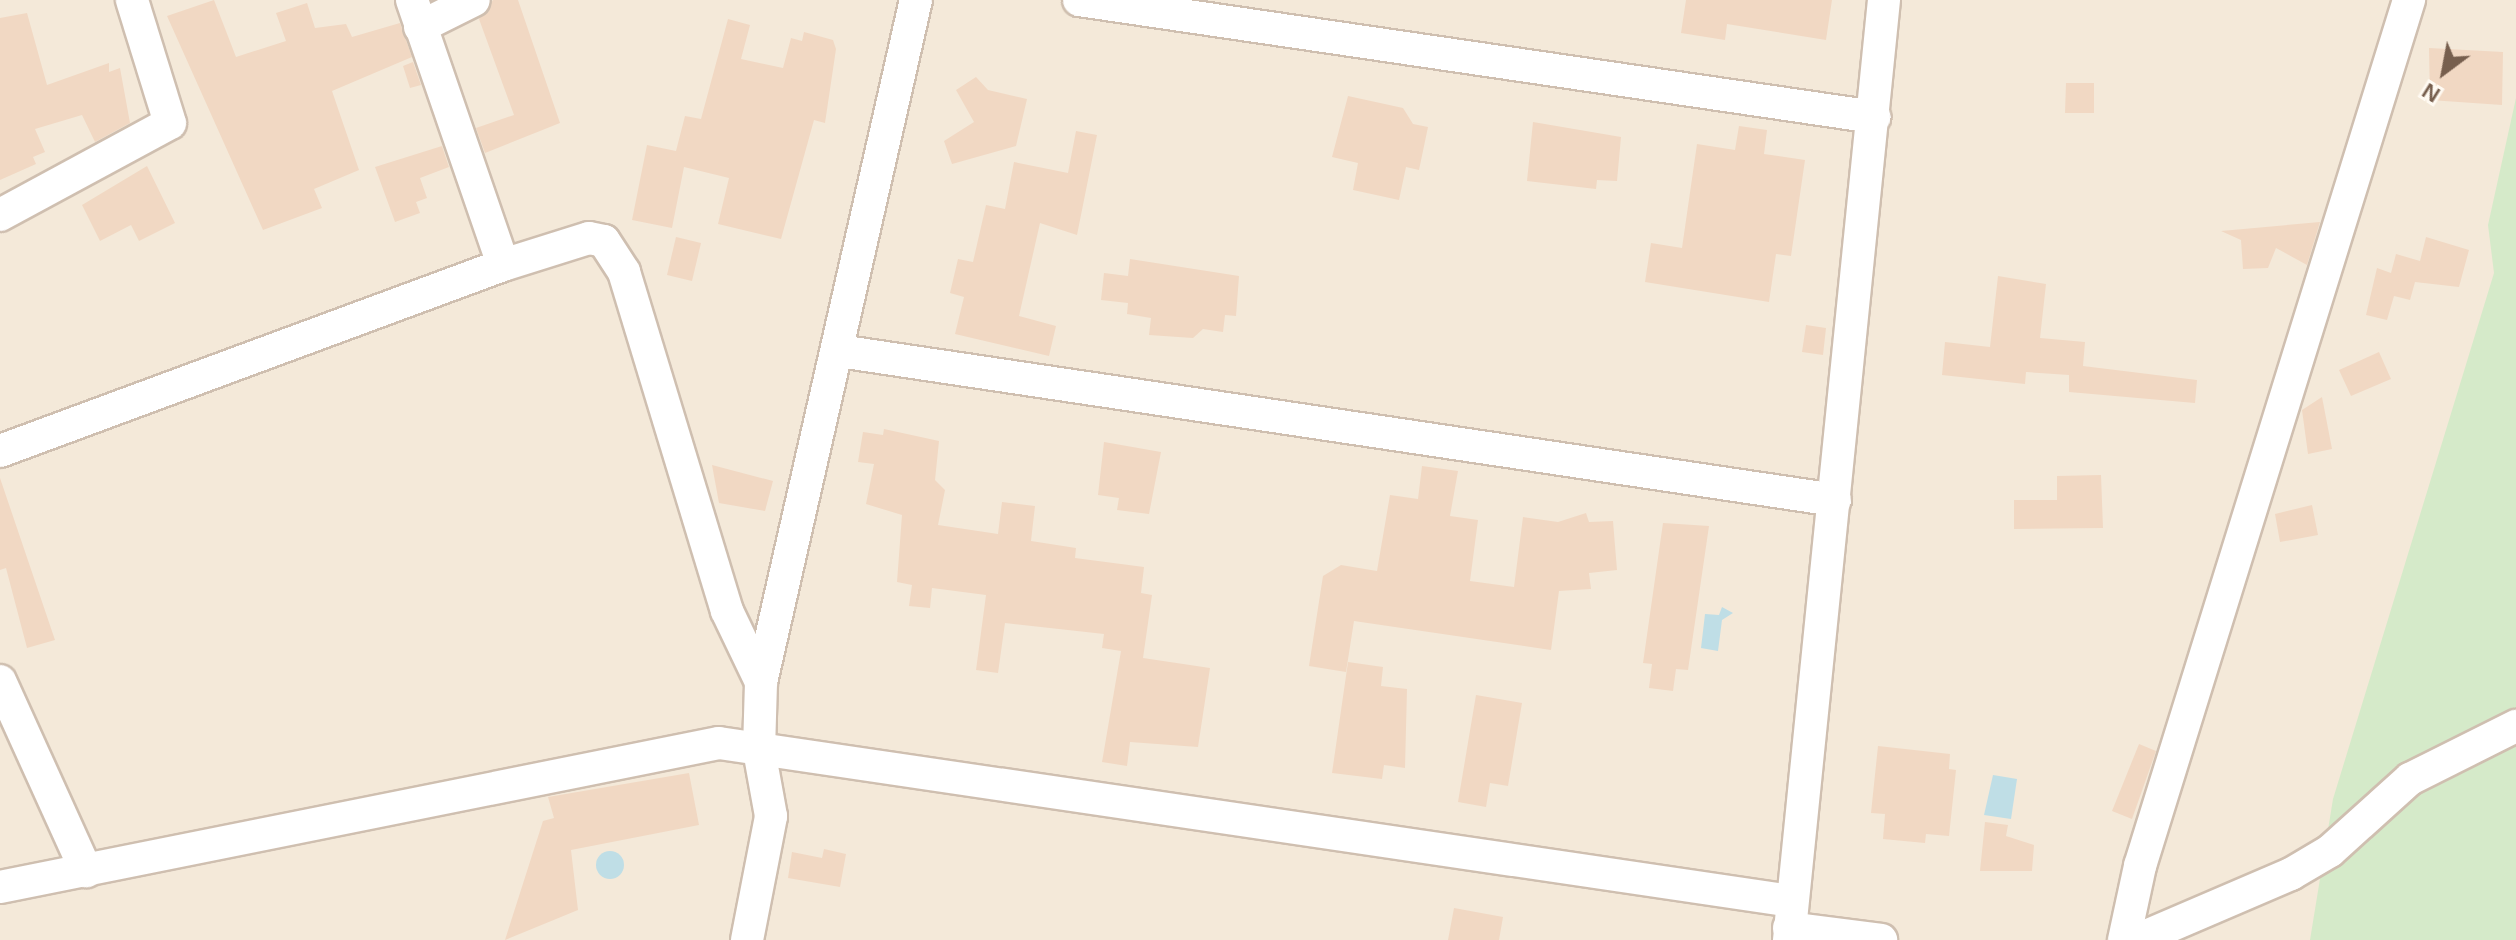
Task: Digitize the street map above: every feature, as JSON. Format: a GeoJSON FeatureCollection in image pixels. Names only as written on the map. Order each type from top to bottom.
{"type":"FeatureCollection","features":[{"type":"Feature","properties":{"kind":"street"},"geometry":{"type":"LineString","coordinates":[[0,215],[170,123],[132,0]]}},
{"type":"Feature","properties":{"kind":"street"},"geometry":{"type":"LineString","coordinates":[[474,0],[416,14],[503,265]]}},
{"type":"Feature","properties":{"kind":"street"},"geometry":{"type":"LineString","coordinates":[[747,940],[771,816],[759,750],[761,682],[839,351],[916,0]]}},
{"type":"Feature","properties":{"kind":"street"},"geometry":{"type":"LineString","coordinates":[[1079,0],[1874,117]]}},
{"type":"Feature","properties":{"kind":"street"},"geometry":{"type":"LineString","coordinates":[[1790,923],[1884,0]]}},
{"type":"Feature","properties":{"kind":"street"},"geometry":{"type":"LineString","coordinates":[[2124,940],[2140,866],[2409,0]]}},
{"type":"Feature","properties":{"kind":"street"},"geometry":{"type":"LineString","coordinates":[[0,451],[503,265],[589,238],[618,255],[727,611],[761,682]]}},
{"type":"Feature","properties":{"kind":"street"},"geometry":{"type":"LineString","coordinates":[[839,351],[1835,500]]}},
{"type":"Feature","properties":{"kind":"street"},"geometry":{"type":"LineString","coordinates":[[0,681],[86,871]]}},
{"type":"Feature","properties":{"kind":"street"},"geometry":{"type":"LineString","coordinates":[[2137,940],[2291,874],[2330,851],[2410,779],[2516,726]]}},
{"type":"Feature","properties":{"kind":"street"},"geometry":{"type":"LineString","coordinates":[[0,887],[693,744],[759,750],[1881,940]]}},
{"type":"Feature","properties":{"kind":"shaded area"},"geometry":{"type":"Polygon","coordinates":[[[0,0],[2516,0],[2516,940],[0,940],[0,0]]]}},
{"type":"Feature","properties":{"kind":"green space"},"geometry":{"type":"Polygon","coordinates":[[[2516,98],[2516,940],[2310,940],[2333,799],[2494,273],[2488,225],[2516,98]]]}},
{"type":"Feature","properties":{"kind":"water"},"geometry":{"type":"Polygon","coordinates":[[[1722,607],[1733,613],[1722,620],[1718,651],[1701,648],[1705,614],[1719,615],[1722,607]]]}},
{"type":"Feature","properties":{"kind":"water"},"geometry":{"type":"Polygon","coordinates":[[[1993,775],[2017,779],[2011,819],[1984,815],[1993,775]]]}},
{"type":"Feature","properties":{"kind":"water"},"geometry":{"type":"Polygon","coordinates":[[[610,851],[620,855],[624,865],[620,875],[610,879],[600,875],[596,865],[600,855],[610,851]]]}},
{"type":"Feature","properties":{"kind":"building"},"geometry":{"type":"Polygon","coordinates":[[[214,0],[236,57],[286,41],[276,13],[307,3],[315,28],[346,24],[352,37],[400,23],[412,57],[332,91],[359,170],[314,189],[322,208],[263,230],[167,16],[214,0]]]}},
{"type":"Feature","properties":{"kind":"building"},"geometry":{"type":"Polygon","coordinates":[[[493,0],[518,0],[560,123],[485,153],[476,128],[514,115],[479,19],[493,0]]]}},
{"type":"Feature","properties":{"kind":"building"},"geometry":{"type":"Polygon","coordinates":[[[1686,0],[1832,0],[1826,40],[1727,24],[1725,40],[1681,33],[1686,0]]]}},
{"type":"Feature","properties":{"kind":"building"},"geometry":{"type":"Polygon","coordinates":[[[27,13],[47,85],[109,63],[109,72],[120,68],[130,123],[95,142],[82,115],[35,129],[45,152],[33,157],[36,164],[0,180],[0,18],[27,13]]]}},
{"type":"Feature","properties":{"kind":"building"},"geometry":{"type":"Polygon","coordinates":[[[728,19],[750,25],[741,59],[783,68],[791,38],[802,41],[804,32],[833,40],[836,49],[825,123],[814,120],[781,239],[718,224],[729,178],[684,167],[672,228],[632,220],[647,145],[676,151],[685,116],[701,119],[728,19]]]}},
{"type":"Feature","properties":{"kind":"building"},"geometry":{"type":"Polygon","coordinates":[[[2429,48],[2503,52],[2502,105],[2430,100],[2429,48]]]}},
{"type":"Feature","properties":{"kind":"building"},"geometry":{"type":"Polygon","coordinates":[[[413,62],[421,85],[410,88],[403,66],[413,62]]]}},
{"type":"Feature","properties":{"kind":"building"},"geometry":{"type":"Polygon","coordinates":[[[976,77],[988,90],[1027,99],[1016,146],[952,164],[944,141],[974,122],[956,90],[976,77]]]}},
{"type":"Feature","properties":{"kind":"building"},"geometry":{"type":"Polygon","coordinates":[[[2066,83],[2094,83],[2094,113],[2065,113],[2066,83]]]}},
{"type":"Feature","properties":{"kind":"building"},"geometry":{"type":"Polygon","coordinates":[[[1348,96],[1403,108],[1413,124],[1428,127],[1419,170],[1406,167],[1399,200],[1353,190],[1358,163],[1332,157],[1348,96]]]}},
{"type":"Feature","properties":{"kind":"building"},"geometry":{"type":"Polygon","coordinates":[[[1533,122],[1621,137],[1617,181],[1597,180],[1596,189],[1527,181],[1533,122]]]}},
{"type":"Feature","properties":{"kind":"building"},"geometry":{"type":"Polygon","coordinates":[[[1739,126],[1767,130],[1764,154],[1805,160],[1791,256],[1776,254],[1769,302],[1645,282],[1651,243],[1682,248],[1697,144],[1735,150],[1739,126]]]}},
{"type":"Feature","properties":{"kind":"building"},"geometry":{"type":"Polygon","coordinates":[[[1076,131],[1097,135],[1077,235],[1040,223],[1019,316],[1056,326],[1049,356],[955,334],[964,297],[950,293],[958,259],[973,262],[986,205],[1005,209],[1014,162],[1068,173],[1076,131]]]}},
{"type":"Feature","properties":{"kind":"building"},"geometry":{"type":"Polygon","coordinates":[[[442,146],[449,167],[420,178],[427,198],[416,202],[420,213],[395,222],[375,167],[442,146]]]}},
{"type":"Feature","properties":{"kind":"building"},"geometry":{"type":"Polygon","coordinates":[[[147,166],[175,223],[139,241],[131,225],[100,241],[82,205],[147,166]]]}},
{"type":"Feature","properties":{"kind":"building"},"geometry":{"type":"Polygon","coordinates":[[[2320,222],[2307,265],[2276,248],[2268,268],[2243,269],[2241,240],[2221,231],[2320,222]]]}},
{"type":"Feature","properties":{"kind":"building"},"geometry":{"type":"Polygon","coordinates":[[[676,237],[701,243],[692,281],[667,275],[676,237]]]}},
{"type":"Feature","properties":{"kind":"building"},"geometry":{"type":"Polygon","coordinates":[[[2426,237],[2469,250],[2459,287],[2415,282],[2410,300],[2394,296],[2387,320],[2366,315],[2377,268],[2391,273],[2396,254],[2420,261],[2426,237]]]}},
{"type":"Feature","properties":{"kind":"building"},"geometry":{"type":"Polygon","coordinates":[[[1130,259],[1239,276],[1236,316],[1225,315],[1223,332],[1203,329],[1193,338],[1149,335],[1151,318],[1127,314],[1128,303],[1101,300],[1104,273],[1128,276],[1130,259]]]}},
{"type":"Feature","properties":{"kind":"building"},"geometry":{"type":"Polygon","coordinates":[[[1998,276],[2046,284],[2040,338],[2085,342],[2083,366],[2197,380],[2195,403],[2069,392],[2069,375],[2026,372],[2025,384],[1942,375],[1945,342],[1990,347],[1998,276]]]}},
{"type":"Feature","properties":{"kind":"building"},"geometry":{"type":"Polygon","coordinates":[[[1806,325],[1826,328],[1823,355],[1802,352],[1806,325]]]}},
{"type":"Feature","properties":{"kind":"building"},"geometry":{"type":"Polygon","coordinates":[[[2379,352],[2391,379],[2351,396],[2339,370],[2379,352]]]}},
{"type":"Feature","properties":{"kind":"building"},"geometry":{"type":"Polygon","coordinates":[[[2322,397],[2332,449],[2308,454],[2302,410],[2322,397]]]}},
{"type":"Feature","properties":{"kind":"building"},"geometry":{"type":"Polygon","coordinates":[[[884,429],[939,441],[935,480],[945,490],[938,525],[998,534],[1002,502],[1035,506],[1031,541],[1076,548],[1075,558],[1144,567],[1141,593],[1152,595],[1143,658],[1210,668],[1198,747],[1130,742],[1127,766],[1102,762],[1121,651],[1102,648],[1104,634],[1005,623],[998,673],[976,670],[986,595],[932,588],[930,608],[909,606],[912,585],[897,582],[902,515],[866,504],[874,464],[858,462],[863,432],[883,435],[884,429]]]}},
{"type":"Feature","properties":{"kind":"building"},"geometry":{"type":"Polygon","coordinates":[[[1104,442],[1161,452],[1149,514],[1117,510],[1119,498],[1098,495],[1104,442]]]}},
{"type":"Feature","properties":{"kind":"building"},"geometry":{"type":"Polygon","coordinates":[[[712,465],[773,481],[765,511],[719,503],[712,465]]]}},
{"type":"Feature","properties":{"kind":"building"},"geometry":{"type":"Polygon","coordinates":[[[1422,466],[1458,471],[1450,516],[1478,520],[1470,581],[1514,587],[1523,517],[1558,522],[1586,513],[1589,522],[1613,521],[1617,570],[1589,573],[1591,589],[1559,591],[1551,650],[1354,621],[1346,672],[1309,666],[1323,576],[1341,565],[1377,571],[1390,495],[1418,499],[1422,466]]]}},
{"type":"Feature","properties":{"kind":"building"},"geometry":{"type":"Polygon","coordinates":[[[2101,475],[2103,528],[2014,529],[2014,500],[2057,500],[2057,476],[2101,475]]]}},
{"type":"Feature","properties":{"kind":"building"},"geometry":{"type":"Polygon","coordinates":[[[0,478],[55,640],[27,648],[6,568],[0,570],[0,478]]]}},
{"type":"Feature","properties":{"kind":"building"},"geometry":{"type":"Polygon","coordinates":[[[2312,505],[2318,535],[2280,542],[2275,514],[2312,505]]]}},
{"type":"Feature","properties":{"kind":"building"},"geometry":{"type":"Polygon","coordinates":[[[1663,523],[1709,526],[1688,670],[1676,669],[1673,691],[1649,688],[1652,664],[1643,663],[1663,523]]]}},
{"type":"Feature","properties":{"kind":"building"},"geometry":{"type":"Polygon","coordinates":[[[1348,662],[1383,667],[1381,686],[1407,689],[1405,768],[1384,765],[1382,779],[1332,773],[1348,662]]]}},
{"type":"Feature","properties":{"kind":"building"},"geometry":{"type":"Polygon","coordinates":[[[1476,695],[1522,703],[1508,786],[1490,783],[1486,807],[1458,802],[1476,695]]]}},
{"type":"Feature","properties":{"kind":"building"},"geometry":{"type":"Polygon","coordinates":[[[2139,744],[2156,751],[2132,819],[2112,811],[2139,744]]]}},
{"type":"Feature","properties":{"kind":"building"},"geometry":{"type":"Polygon","coordinates":[[[1878,746],[1950,754],[1949,769],[1956,770],[1949,836],[1926,834],[1925,843],[1883,839],[1885,814],[1871,813],[1878,746]]]}},
{"type":"Feature","properties":{"kind":"building"},"geometry":{"type":"Polygon","coordinates":[[[689,773],[699,825],[571,850],[578,910],[505,940],[543,821],[554,818],[548,797],[689,773]]]}},
{"type":"Feature","properties":{"kind":"building"},"geometry":{"type":"Polygon","coordinates":[[[1985,822],[2008,825],[2006,836],[2034,845],[2032,871],[1980,871],[1985,822]]]}},
{"type":"Feature","properties":{"kind":"building"},"geometry":{"type":"Polygon","coordinates":[[[824,849],[846,854],[840,887],[788,878],[792,852],[822,858],[824,849]]]}},
{"type":"Feature","properties":{"kind":"building"},"geometry":{"type":"Polygon","coordinates":[[[1454,908],[1503,917],[1499,940],[1448,940],[1454,908]]]}}]}
